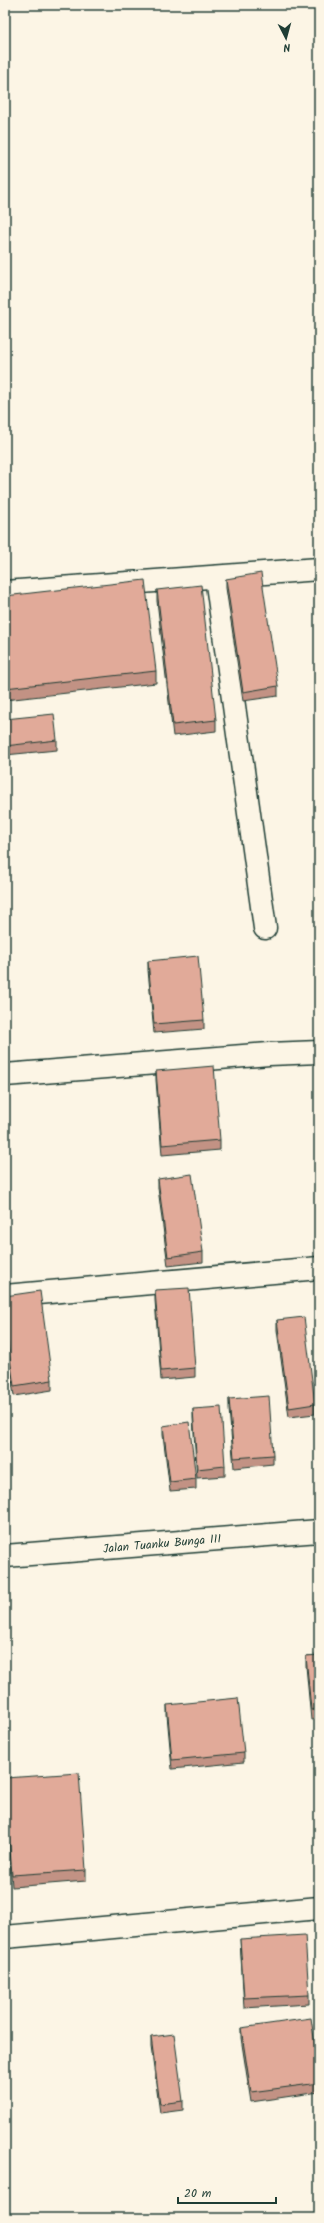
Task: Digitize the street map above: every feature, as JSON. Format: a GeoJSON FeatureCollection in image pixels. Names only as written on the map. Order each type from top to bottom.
{"type":"FeatureCollection","features":[{"type":"Feature","properties":{"kind":"street"},"geometry":{"type":"LineString","coordinates":[[5,592],[319,569]]}},
{"type":"Feature","properties":{"kind":"street"},"geometry":{"type":"LineString","coordinates":[[216,577],[265,928]]}},
{"type":"Feature","properties":{"kind":"street"},"geometry":{"type":"LineString","coordinates":[[5,1075],[269,1054],[319,1052]]}},
{"type":"Feature","properties":{"kind":"street"},"geometry":{"type":"LineString","coordinates":[[5,1296],[319,1268]]}},
{"type":"Feature","properties":{"kind":"street","name":"Jalan Tuanku Bunga III"},"geometry":{"type":"LineString","coordinates":[[5,1556],[319,1531]]}},
{"type":"Feature","properties":{"kind":"street"},"geometry":{"type":"LineString","coordinates":[[5,1937],[319,1908]]}},
{"type":"Feature","properties":{"kind":"building"},"geometry":{"type":"Polygon","coordinates":[[[261,573],[278,686],[243,692],[226,579],[261,573]]]}},
{"type":"Feature","properties":{"kind":"building"},"geometry":{"type":"Polygon","coordinates":[[[145,580],[156,671],[5,688],[5,596],[145,580]]]}},
{"type":"Feature","properties":{"kind":"building"},"geometry":{"type":"Polygon","coordinates":[[[201,585],[216,720],[173,725],[157,590],[201,585]]]}},
{"type":"Feature","properties":{"kind":"building"},"geometry":{"type":"Polygon","coordinates":[[[54,714],[57,740],[5,746],[5,719],[54,714]]]}},
{"type":"Feature","properties":{"kind":"building"},"geometry":{"type":"Polygon","coordinates":[[[198,956],[204,1020],[154,1024],[148,961],[198,956]]]}},
{"type":"Feature","properties":{"kind":"building"},"geometry":{"type":"Polygon","coordinates":[[[214,1066],[220,1140],[162,1145],[156,1071],[214,1066]]]}},
{"type":"Feature","properties":{"kind":"building"},"geometry":{"type":"Polygon","coordinates":[[[192,1174],[203,1252],[168,1257],[158,1179],[192,1174]]]}},
{"type":"Feature","properties":{"kind":"building"},"geometry":{"type":"Polygon","coordinates":[[[189,1288],[195,1368],[161,1371],[155,1290],[189,1288]]]}},
{"type":"Feature","properties":{"kind":"building"},"geometry":{"type":"Polygon","coordinates":[[[40,1291],[52,1380],[14,1386],[5,1324],[5,1296],[40,1291]]]}},
{"type":"Feature","properties":{"kind":"building"},"geometry":{"type":"Polygon","coordinates":[[[304,1317],[315,1404],[289,1408],[277,1320],[304,1317]]]}},
{"type":"Feature","properties":{"kind":"building"},"geometry":{"type":"Polygon","coordinates":[[[269,1396],[273,1455],[234,1458],[229,1399],[269,1396]]]}},
{"type":"Feature","properties":{"kind":"building"},"geometry":{"type":"Polygon","coordinates":[[[221,1407],[225,1466],[197,1469],[193,1409],[221,1407]]]}},
{"type":"Feature","properties":{"kind":"building"},"geometry":{"type":"Polygon","coordinates":[[[189,1422],[196,1479],[170,1482],[163,1426],[189,1422]]]}},
{"type":"Feature","properties":{"kind":"building"},"geometry":{"type":"Polygon","coordinates":[[[319,1655],[319,1709],[311,1710],[306,1656],[319,1655]]]}},
{"type":"Feature","properties":{"kind":"building"},"geometry":{"type":"Polygon","coordinates":[[[238,1698],[244,1753],[172,1760],[167,1705],[238,1698]]]}},
{"type":"Feature","properties":{"kind":"building"},"geometry":{"type":"Polygon","coordinates":[[[79,1773],[86,1870],[12,1875],[5,1778],[79,1773]]]}},
{"type":"Feature","properties":{"kind":"building"},"geometry":{"type":"Polygon","coordinates":[[[305,1935],[309,1995],[244,1998],[240,1939],[305,1935]]]}},
{"type":"Feature","properties":{"kind":"building"},"geometry":{"type":"Polygon","coordinates":[[[311,2018],[319,2071],[319,2083],[251,2092],[241,2028],[311,2018]]]}},
{"type":"Feature","properties":{"kind":"building"},"geometry":{"type":"Polygon","coordinates":[[[174,2034],[183,2101],[160,2104],[151,2037],[174,2034]]]}}]}
